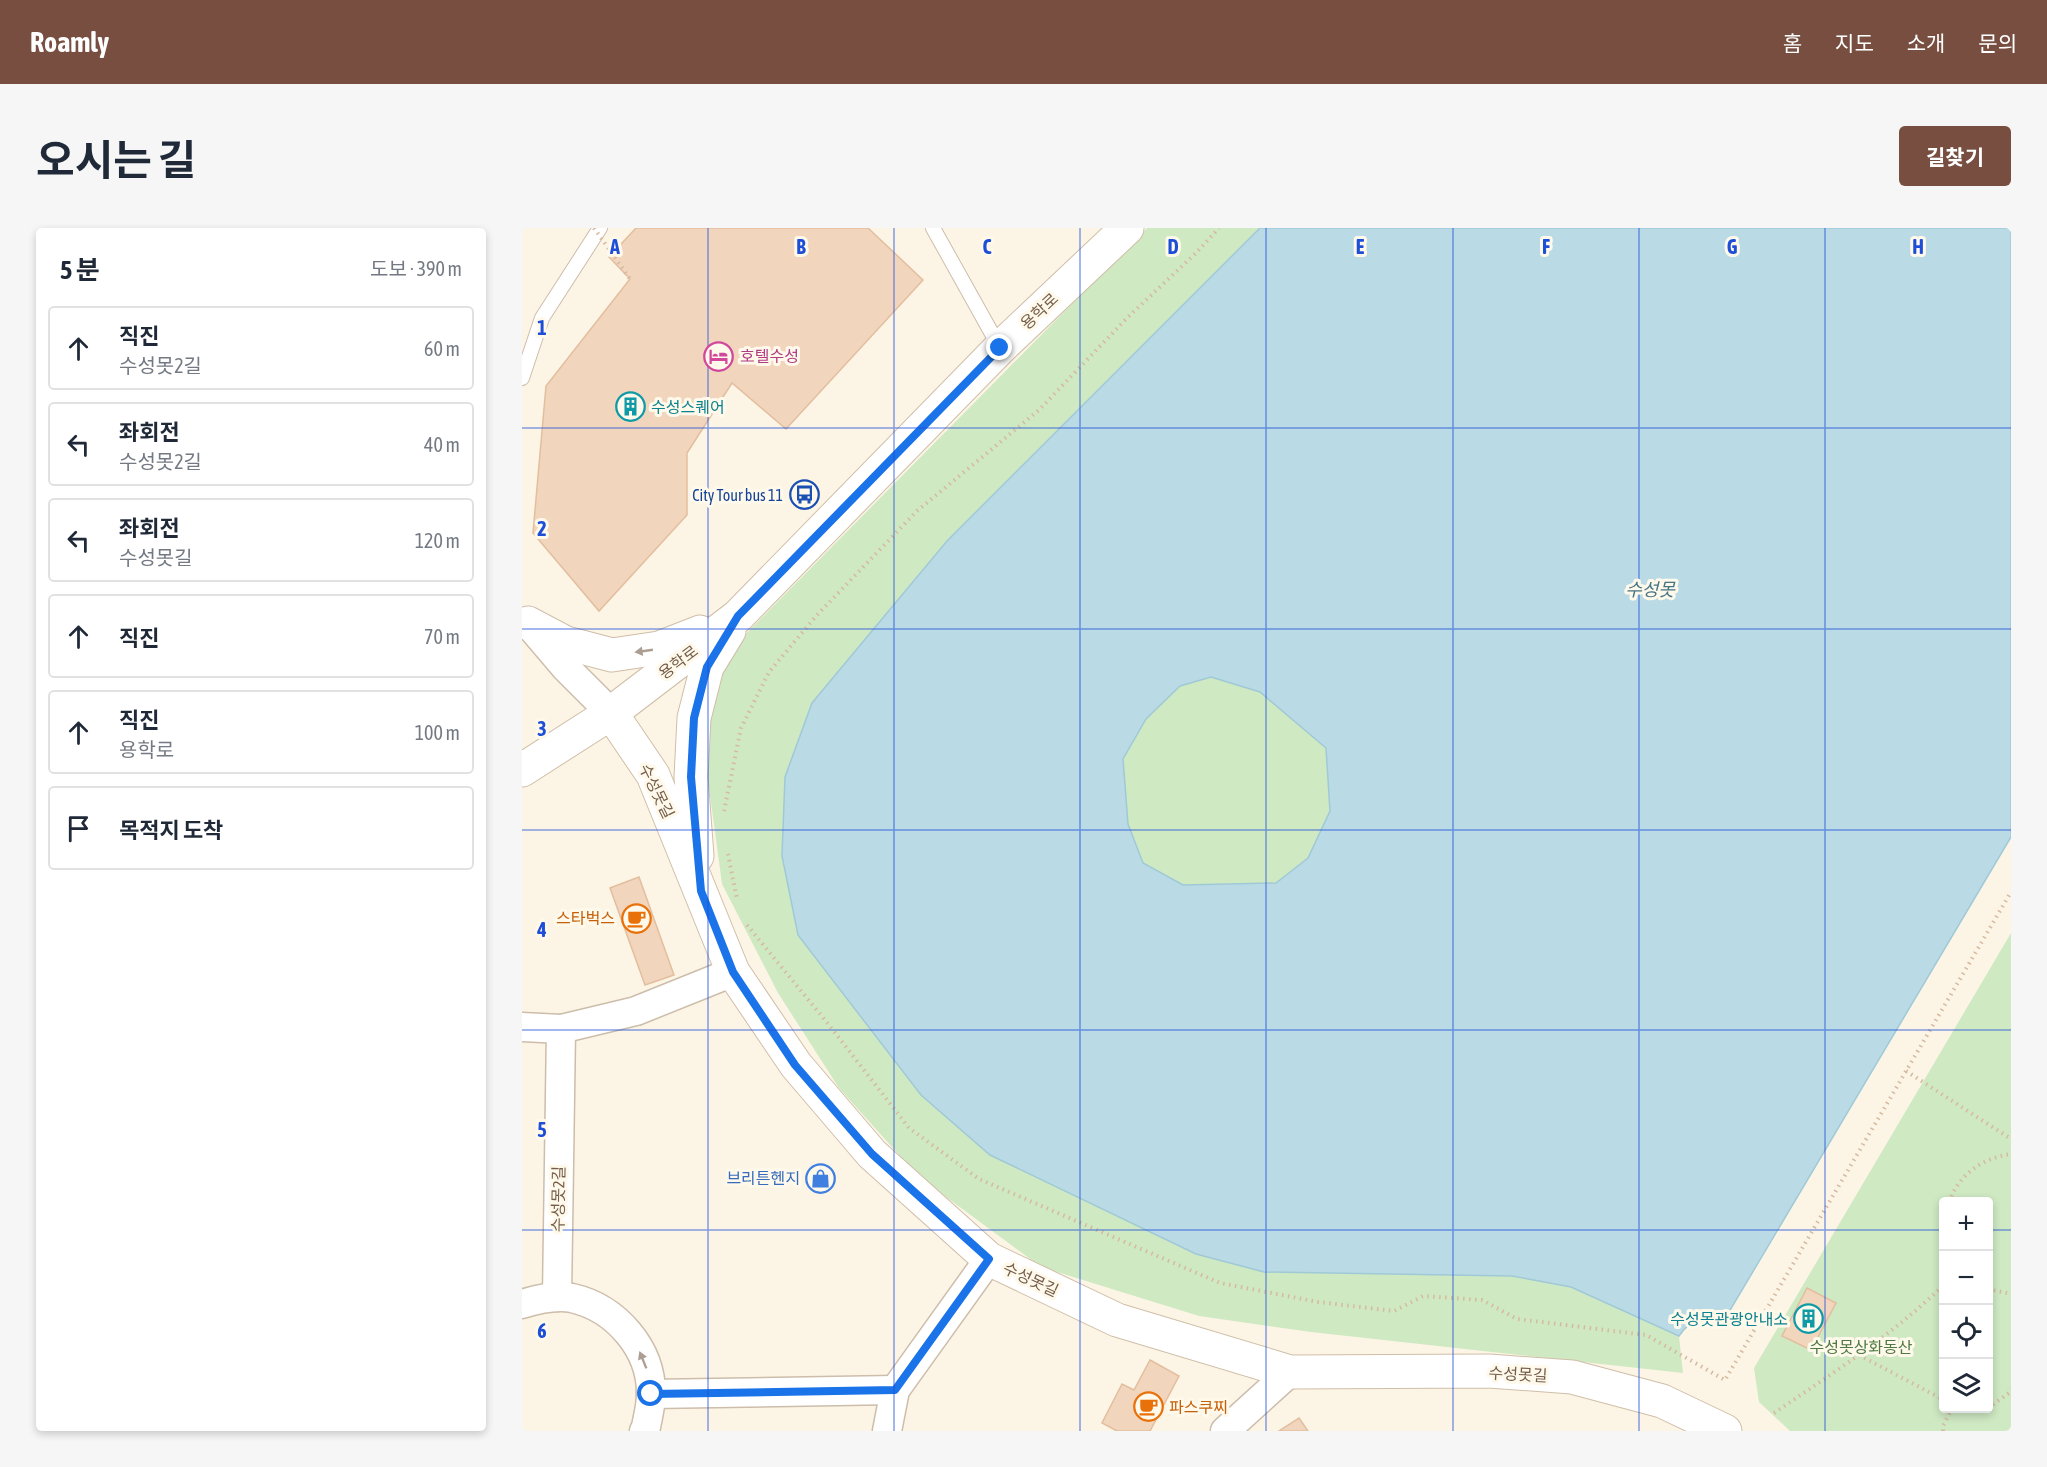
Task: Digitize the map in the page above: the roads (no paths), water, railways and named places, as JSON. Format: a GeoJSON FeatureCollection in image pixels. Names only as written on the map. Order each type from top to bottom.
{"type":"FeatureCollection","features":[{"type":"Feature","properties":{"kind":"street","name":"용학로"},"geometry":{"type":"LineString","coordinates":[[522,770],[611,713],[738,616],[1000,348],[1127,228]]}},
{"type":"Feature","properties":{"kind":"street"},"geometry":{"type":"LineString","coordinates":[[525,619],[566,643],[612,655],[659,648],[738,616]]}},
{"type":"Feature","properties":{"kind":"street"},"geometry":{"type":"LineString","coordinates":[[701,891],[691,777],[694,718],[707,667],[738,616]]}},
{"type":"Feature","properties":{"kind":"street"},"geometry":{"type":"LineString","coordinates":[[525,619],[565,667],[611,713]]}},
{"type":"Feature","properties":{"kind":"street","name":"수성못길"},"geometry":{"type":"LineString","coordinates":[[611,713],[653,775],[733,972],[795,1065],[872,1154],[989,1259],[1117,1320],[1290,1372],[1489,1371],[1572,1377],[1662,1401],[1725,1431]]}},
{"type":"Feature","properties":{"kind":"street"},"geometry":{"type":"LineString","coordinates":[[522,1027],[561,1029],[636,1011],[733,972]]}},
{"type":"Feature","properties":{"kind":"street","name":"수성못2길"},"geometry":{"type":"LineString","coordinates":[[557,1297],[561,1029]]}},
{"type":"Feature","properties":{"kind":"street"},"geometry":{"type":"LineString","coordinates":[[887,1431],[895,1390],[989,1259]]}},
{"type":"Feature","properties":{"kind":"street"},"geometry":{"type":"LineString","coordinates":[[522,1304],[542,1298],[572,1299],[604,1311],[629,1332],[646,1361],[651,1394],[644,1431]]}},
{"type":"Feature","properties":{"kind":"street"},"geometry":{"type":"LineString","coordinates":[[1225,1431],[1290,1372]]}},
{"type":"Feature","properties":{"kind":"street"},"geometry":{"type":"LineString","coordinates":[[651,1394],[895,1390]]}},
{"type":"Feature","properties":{"kind":"lane"},"geometry":{"type":"LineString","coordinates":[[522,378],[542,318],[600,228]]}},
{"type":"Feature","properties":{"kind":"lane"},"geometry":{"type":"LineString","coordinates":[[933,228],[1000,348]]}},
{"type":"Feature","properties":{"kind":"water","name":"수성못"},"geometry":{"type":"Polygon","coordinates":[[[1260,228],[2011,228],[2011,837],[1729,1312],[1700,1317],[1694,1320],[1679,1336],[1571,1287],[1512,1276],[1264,1272],[1196,1254],[990,1155],[921,1095],[798,935],[782,856],[785,777],[812,703],[947,541],[1260,228]],[[1211,677],[1180,686],[1146,719],[1123,759],[1128,824],[1143,863],[1183,885],[1276,883],[1308,858],[1330,811],[1326,748],[1260,692],[1211,677]]]}},
{"type":"Feature","properties":{"kind":"place","name":"호텔수성"},"geometry":{"type":"Point","coordinates":[719,356]}},
{"type":"Feature","properties":{"kind":"place","name":"수성스퀘어"},"geometry":{"type":"Point","coordinates":[630,407]}},
{"type":"Feature","properties":{"kind":"place","name":"City Tour bus 11"},"geometry":{"type":"Point","coordinates":[804,495]}},
{"type":"Feature","properties":{"kind":"place","name":"스타벅스"},"geometry":{"type":"Point","coordinates":[636,918]}},
{"type":"Feature","properties":{"kind":"place","name":"브리튼헨지"},"geometry":{"type":"Point","coordinates":[821,1178]}},
{"type":"Feature","properties":{"kind":"place","name":"수성못관광안내소"},"geometry":{"type":"Point","coordinates":[1809,1319]}},
{"type":"Feature","properties":{"kind":"place","name":"파스쿠찌"},"geometry":{"type":"Point","coordinates":[1148,1407]}},
{"type":"Feature","properties":{"kind":"park label","name":"수성못상화동산"},"geometry":{"type":"Point","coordinates":[1861,1347]}}]}
